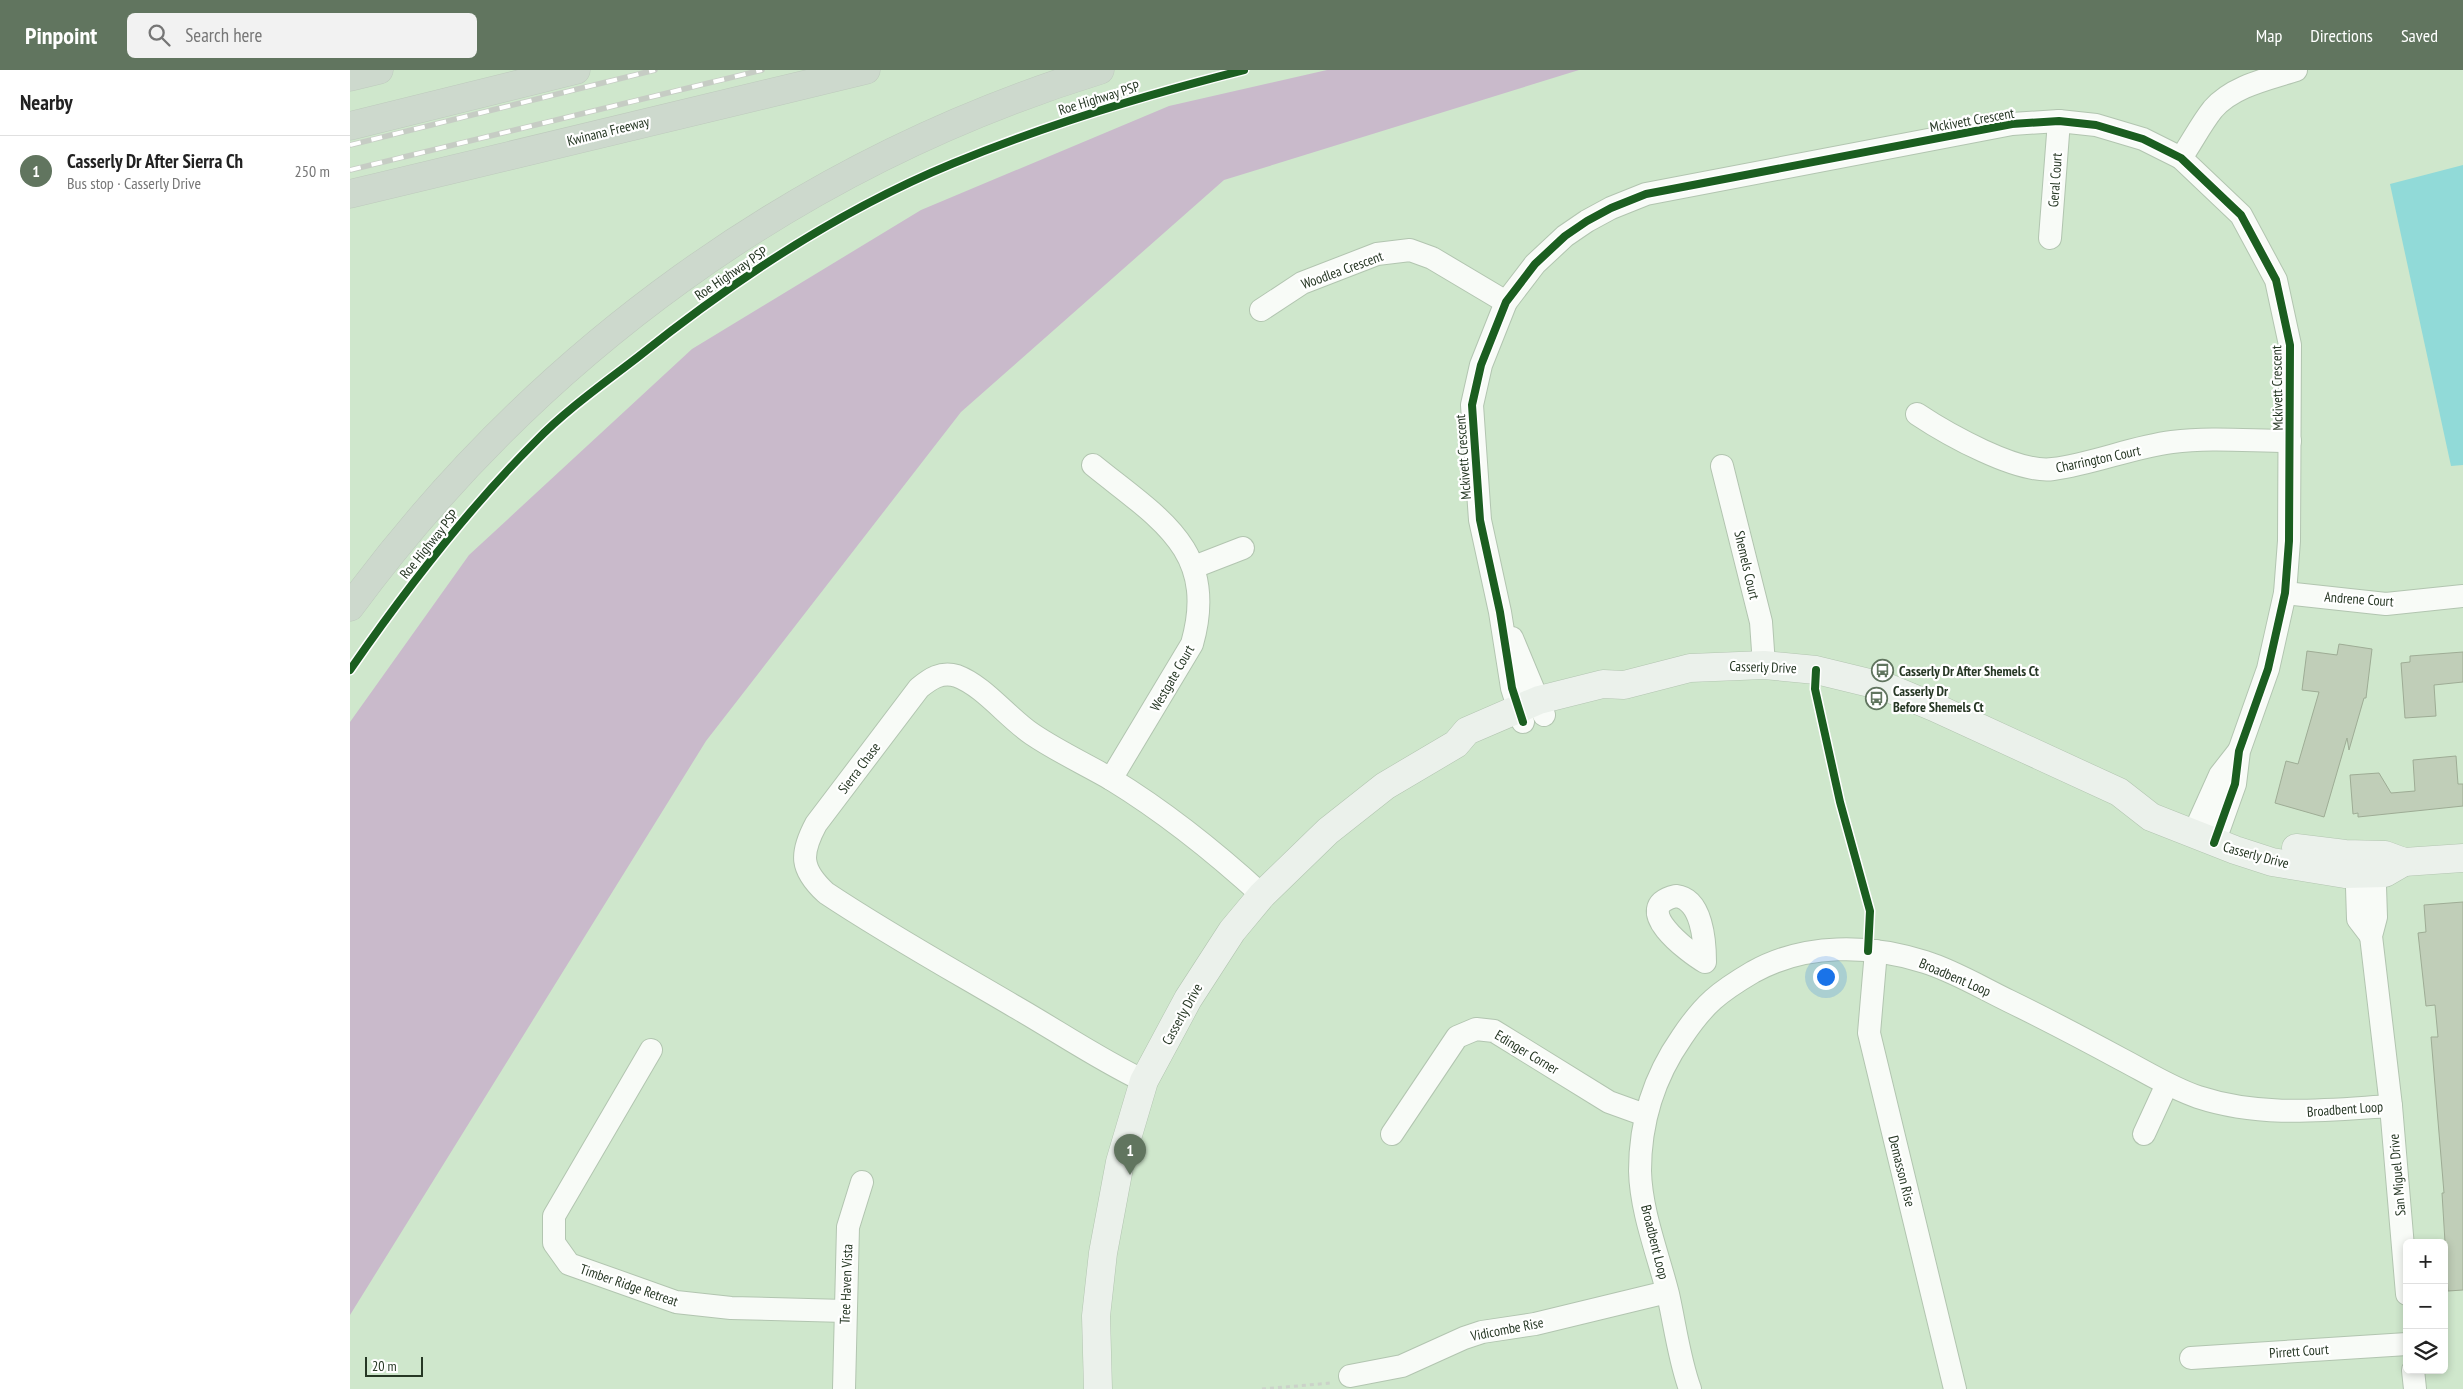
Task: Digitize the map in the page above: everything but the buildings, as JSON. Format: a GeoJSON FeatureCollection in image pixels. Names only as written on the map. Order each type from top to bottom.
{"type":"FeatureCollection","features":[{"type":"Feature","properties":{"kind":"highway"},"geometry":{"type":"LineString","coordinates":[[350,77],[379,70]]}},
{"type":"Feature","properties":{"kind":"highway"},"geometry":{"type":"LineString","coordinates":[[350,126],[576,70]]}},
{"type":"Feature","properties":{"kind":"highway","name":"Kwinana Freeway"},"geometry":{"type":"LineString","coordinates":[[350,194],[866,70]]}},
{"type":"Feature","properties":{"kind":"highway"},"geometry":{"type":"LineString","coordinates":[[350,607],[411,527],[489,442],[573,362],[663,290],[759,225],[860,168],[964,118],[1018,97],[1100,70]]}},
{"type":"Feature","properties":{"kind":"street"},"geometry":{"type":"LineString","coordinates":[[2182,158],[2213,109],[2226,97],[2244,88],[2296,70]]}},
{"type":"Feature","properties":{"kind":"street","name":"Mckivett Crescent"},"geometry":{"type":"LineString","coordinates":[[1531,712],[1512,688],[1500,612],[1480,520],[1472,405],[1481,366],[1506,302],[1535,264],[1565,236],[1611,208],[1646,194],[2012,124],[2059,121],[2096,125],[2133,136],[2182,158],[2241,215],[2276,280],[2290,345],[2289,542],[2286,593],[2268,669],[2239,751],[2220,775],[2206,831]]}},
{"type":"Feature","properties":{"kind":"street","name":"Geral Court"},"geometry":{"type":"LineString","coordinates":[[2050,238],[2059,121]]}},
{"type":"Feature","properties":{"kind":"street","name":"Woodlea Crescent"},"geometry":{"type":"LineString","coordinates":[[1261,310],[1302,283],[1378,254],[1410,250],[1432,258],[1506,302]]}},
{"type":"Feature","properties":{"kind":"street","name":"Charrington Court"},"geometry":{"type":"LineString","coordinates":[[1917,414],[1951,436],[2027,468],[2051,470],[2170,442],[2198,440],[2290,441]]}},
{"type":"Feature","properties":{"kind":"street","name":"Westgate Court"},"geometry":{"type":"LineString","coordinates":[[1093,465],[1142,504],[1177,536],[1194,567],[1200,593],[1199,621],[1192,644],[1112,779]]}},
{"type":"Feature","properties":{"kind":"street","name":"Shemels Court"},"geometry":{"type":"LineString","coordinates":[[1722,466],[1761,622],[1764,665]]}},
{"type":"Feature","properties":{"kind":"street"},"geometry":{"type":"LineString","coordinates":[[1194,567],[1243,548]]}},
{"type":"Feature","properties":{"kind":"street","name":"Andrene Court"},"geometry":{"type":"LineString","coordinates":[[2286,593],[2386,604],[2463,596]]}},
{"type":"Feature","properties":{"kind":"street","name":"Casserly Drive"},"geometry":{"type":"LineString","coordinates":[[1098,1389],[1096,1316],[1103,1253],[1120,1162],[1144,1081],[1188,999],[1232,930],[1262,895],[1299,857],[1356,807],[1385,786],[1456,744],[1478,741],[1531,712],[1608,697],[1624,685],[1690,668],[1764,665],[1816,670],[1886,687],[2119,792],[2151,816],[2206,831],[2272,862],[2365,864],[2385,873],[2404,862],[2463,858]]}},
{"type":"Feature","properties":{"kind":"street","name":"Sierra Chase"},"geometry":{"type":"LineString","coordinates":[[1144,1081],[1115,1067],[1013,1005],[876,926],[819,887],[807,871],[804,859],[806,843],[816,824],[919,688],[931,678],[944,674],[956,676],[971,684],[1030,733],[1112,779],[1217,854],[1262,895]]}},
{"type":"Feature","properties":{"kind":"street","name":"San Miguel Drive"},"geometry":{"type":"LineString","coordinates":[[2365,864],[2376,917],[2371,936],[2391,1106],[2406,1284]]}},
{"type":"Feature","properties":{"kind":"street","name":"Broadbent Loop"},"geometry":{"type":"LineString","coordinates":[[1690,1389],[1648,1219],[1640,1172],[1645,1115],[1656,1080],[1699,1011],[1724,989],[1770,963],[1798,954],[1827,949],[1876,951],[1926,962],[2056,1024],[2167,1084],[2196,1096],[2233,1107],[2261,1111],[2292,1112],[2391,1106]]}},
{"type":"Feature","properties":{"kind":"street","name":"Demasson Rise"},"geometry":{"type":"LineString","coordinates":[[1876,951],[1869,1033],[1955,1389]]}},
{"type":"Feature","properties":{"kind":"street"},"geometry":{"type":"LineString","coordinates":[[1705,962],[1724,989]]}},
{"type":"Feature","properties":{"kind":"street","name":"Edinger Corner"},"geometry":{"type":"LineString","coordinates":[[1392,1134],[1457,1037],[1476,1029],[1494,1031],[1609,1102],[1645,1115]]}},
{"type":"Feature","properties":{"kind":"street","name":"Timber Ridge Retreat"},"geometry":{"type":"LineString","coordinates":[[652,1050],[554,1216],[554,1243],[569,1264],[676,1302],[731,1308],[845,1311]]}},
{"type":"Feature","properties":{"kind":"street"},"geometry":{"type":"LineString","coordinates":[[2144,1134],[2167,1084]]}},
{"type":"Feature","properties":{"kind":"street","name":"Tree Haven Vista"},"geometry":{"type":"LineString","coordinates":[[844,1389],[848,1227],[862,1182]]}},
{"type":"Feature","properties":{"kind":"street","name":"Vidicombe Rise"},"geometry":{"type":"LineString","coordinates":[[1350,1376],[1402,1366],[1464,1338],[1482,1332],[1535,1324],[1667,1292]]}},
{"type":"Feature","properties":{"kind":"street","name":"Pirrett Court"},"geometry":{"type":"LineString","coordinates":[[2191,1358],[2403,1344]]}},
{"type":"Feature","properties":{"kind":"street"},"geometry":{"type":"LineString","coordinates":[[2413,1374],[2414,1389]]}},
{"type":"Feature","properties":{"kind":"path"},"geometry":{"type":"LineString","coordinates":[[1262,1389],[1326,1385],[1350,1376]]}},
{"type":"Feature","properties":{"kind":"shaded area"},"geometry":{"type":"Polygon","coordinates":[[[1327,70],[1579,70],[1224,180],[961,412],[706,741],[350,1315],[350,722],[469,555],[692,349],[921,210],[1169,106],[1327,70]]]}},
{"type":"Feature","properties":{"kind":"water"},"geometry":{"type":"Polygon","coordinates":[[[2463,165],[2463,465],[2451,466],[2390,184],[2463,165]]]}},
{"type":"Feature","properties":{"kind":"railway"},"geometry":{"type":"LineString","coordinates":[[350,145],[655,70]]}},
{"type":"Feature","properties":{"kind":"railway"},"geometry":{"type":"LineString","coordinates":[[350,170],[762,70]]}},
{"type":"Feature","properties":{"kind":"cycle path","name":"Roe Highway PSP"},"geometry":{"type":"LineString","coordinates":[[350,670],[393,610],[461,523],[535,442],[559,419],[674,328],[750,274],[870,202],[954,163],[1097,111],[1244,70]]}},
{"type":"Feature","properties":{"kind":"cycle path"},"geometry":{"type":"LineString","coordinates":[[1523,722],[1512,688],[1500,612],[1480,520],[1472,405],[1481,365],[1506,302],[1535,264],[1565,236],[1587,221],[1611,208],[1646,194],[2012,124],[2059,121],[2096,125],[2143,139],[2181,158],[2241,215],[2276,280],[2290,345],[2289,541],[2285,593],[2268,669],[2239,751],[2235,784],[2214,843]]}},
{"type":"Feature","properties":{"kind":"cycle path"},"geometry":{"type":"LineString","coordinates":[[1816,670],[1815,689],[1840,802],[1870,911],[1868,951]]}},
{"type":"Feature","properties":{"kind":"place","name":"Casserly Dr After Shemels Ct"},"geometry":{"type":"Point","coordinates":[1883,671]}},
{"type":"Feature","properties":{"kind":"place","name":"Casserly Dr Before Shemels Ct"},"geometry":{"type":"Point","coordinates":[1877,699]}},
{"type":"Feature","properties":{"kind":"place","name":"Casserly Dr After Sierra Ch"},"geometry":{"type":"Point","coordinates":[1130,1175]}}]}
